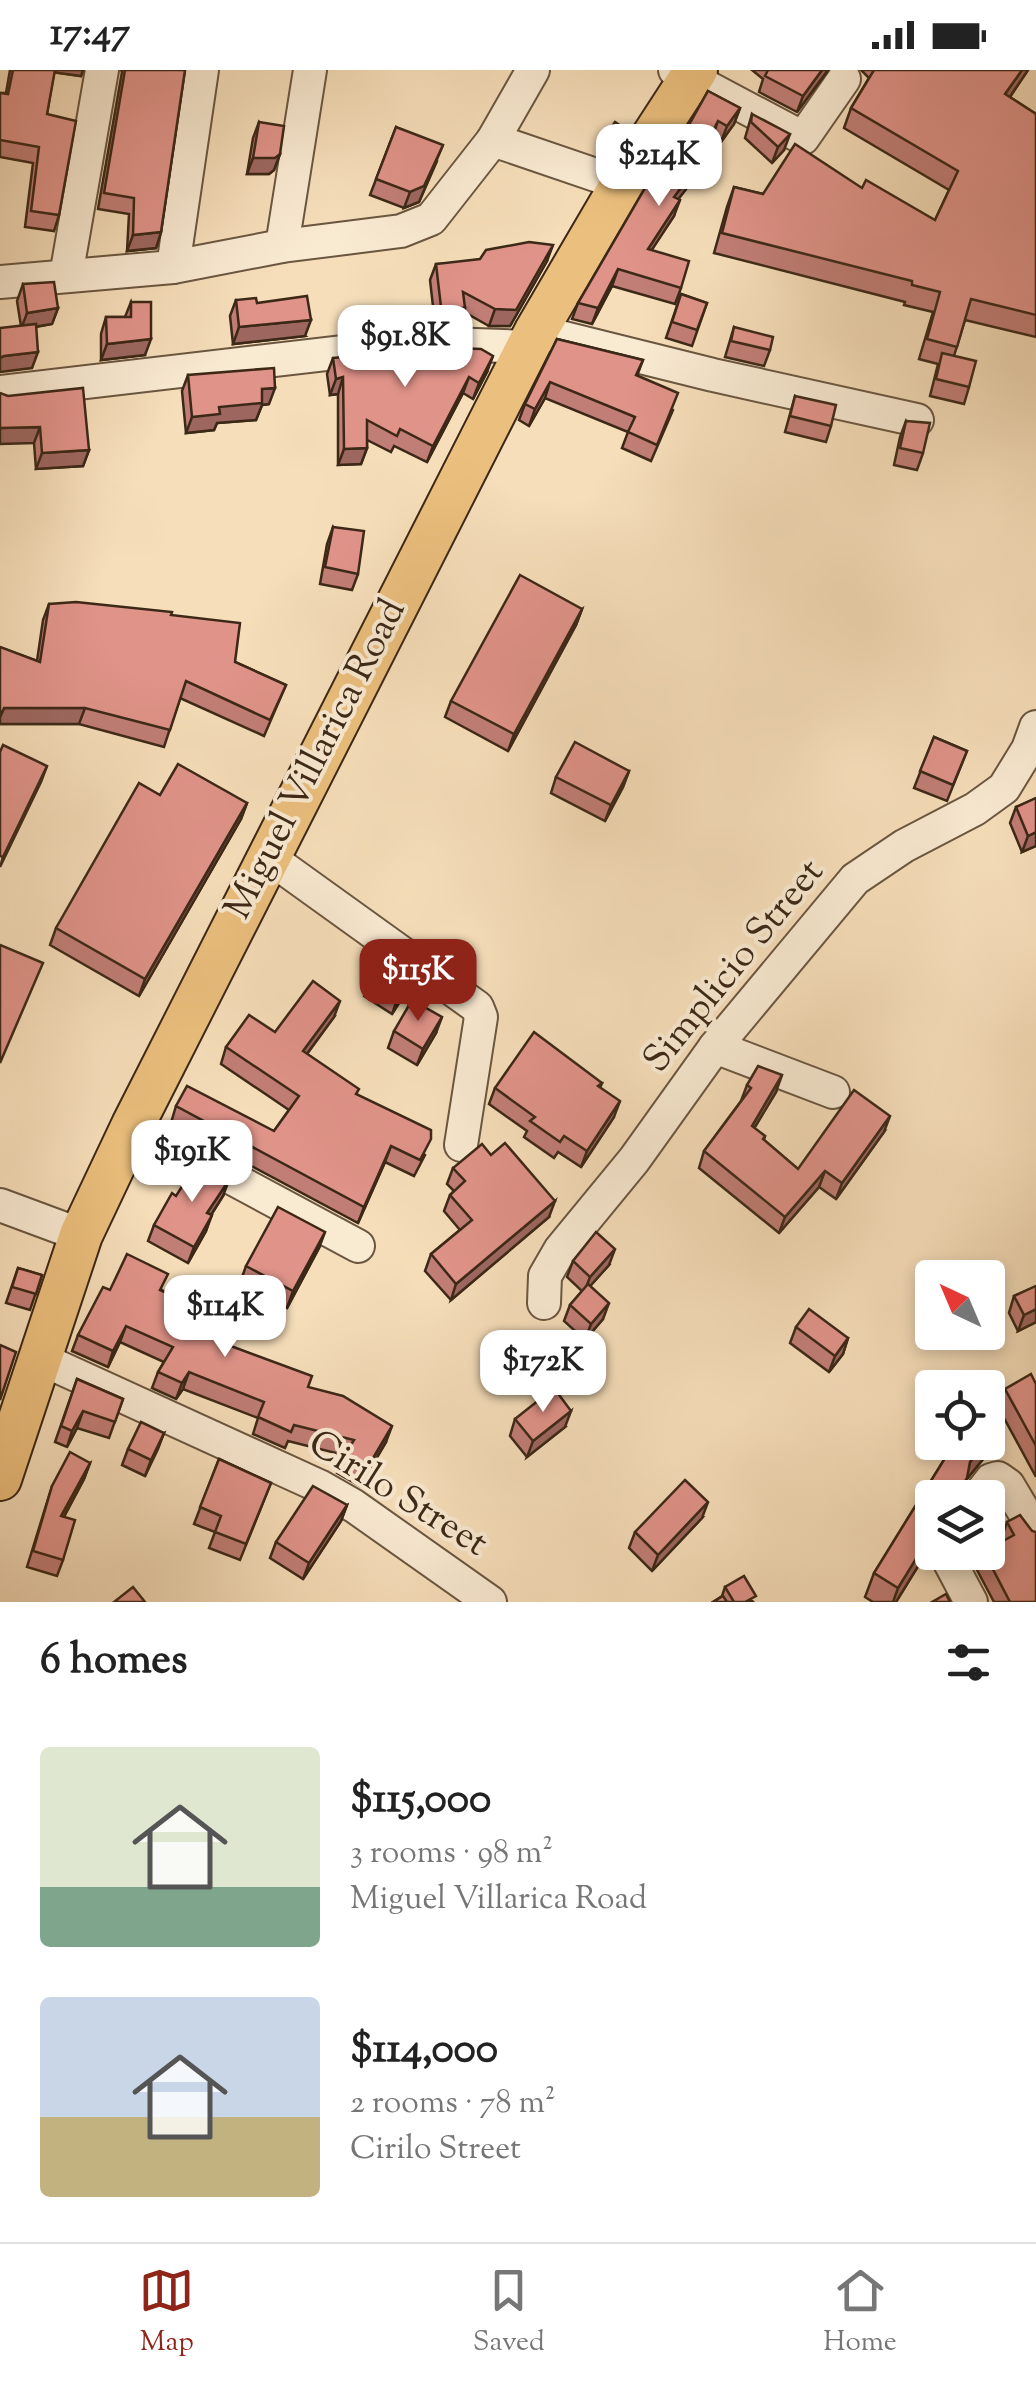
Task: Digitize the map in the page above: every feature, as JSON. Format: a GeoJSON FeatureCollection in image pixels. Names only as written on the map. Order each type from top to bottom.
{"type":"FeatureCollection","features":[{"type":"Feature","properties":{"kind":"main road","name":"Miguel Villarica Road"},"geometry":{"type":"LineString","coordinates":[[2,1469],[81,1234],[133,1125],[532,339],[688,72]]}},
{"type":"Feature","properties":{"kind":"street"},"geometry":{"type":"LineString","coordinates":[[66,276],[102,70]]}},
{"type":"Feature","properties":{"kind":"street"},"geometry":{"type":"LineString","coordinates":[[173,268],[202,70]]}},
{"type":"Feature","properties":{"kind":"street"},"geometry":{"type":"LineString","coordinates":[[282,246],[310,70]]}},
{"type":"Feature","properties":{"kind":"street"},"geometry":{"type":"LineString","coordinates":[[0,282],[173,268],[282,246],[401,230],[430,219],[493,140],[533,70]]}},
{"type":"Feature","properties":{"kind":"street"},"geometry":{"type":"LineString","coordinates":[[688,72],[804,138],[844,79]]}},
{"type":"Feature","properties":{"kind":"street"},"geometry":{"type":"LineString","coordinates":[[493,140],[622,184]]}},
{"type":"Feature","properties":{"kind":"street"},"geometry":{"type":"LineString","coordinates":[[0,392],[421,343],[532,339],[917,420]]}},
{"type":"Feature","properties":{"kind":"street","name":"Simplicio Street"},"geometry":{"type":"LineString","coordinates":[[544,1304],[546,1276],[560,1250],[634,1160],[715,1047],[855,879],[904,846],[956,821],[1004,788],[1028,749],[1036,727]]}},
{"type":"Feature","properties":{"kind":"street"},"geometry":{"type":"LineString","coordinates":[[267,856],[477,1007],[481,1017],[461,1145]]}},
{"type":"Feature","properties":{"kind":"street"},"geometry":{"type":"LineString","coordinates":[[715,1047],[833,1092]]}},
{"type":"Feature","properties":{"kind":"street"},"geometry":{"type":"LineString","coordinates":[[133,1125],[358,1246]]}},
{"type":"Feature","properties":{"kind":"street"},"geometry":{"type":"LineString","coordinates":[[0,1206],[81,1234]]}},
{"type":"Feature","properties":{"kind":"street","name":"Cirilo Street"},"geometry":{"type":"LineString","coordinates":[[42,1358],[319,1486],[354,1506],[490,1602]]}},
{"type":"Feature","properties":{"kind":"street"},"geometry":{"type":"LineString","coordinates":[[1005,1483],[1036,1532]]}},
{"type":"Feature","properties":{"kind":"street"},"geometry":{"type":"LineString","coordinates":[[954,1570],[971,1602]]}},
{"type":"Feature","properties":{"kind":"building"},"geometry":{"type":"Polygon","coordinates":[[[13,70],[55,70],[47,114],[76,121],[59,215],[31,211],[39,147],[0,140],[0,93],[8,94],[13,70]]]}},
{"type":"Feature","properties":{"kind":"building"},"geometry":{"type":"Polygon","coordinates":[[[125,70],[185,70],[161,232],[133,235],[134,198],[104,193],[125,70]]]}},
{"type":"Feature","properties":{"kind":"building"},"geometry":{"type":"Polygon","coordinates":[[[768,70],[822,70],[803,96],[765,76],[768,70]]]}},
{"type":"Feature","properties":{"kind":"building"},"geometry":{"type":"Polygon","coordinates":[[[874,70],[1022,70],[1005,94],[1036,114],[1036,315],[971,299],[957,347],[927,339],[940,292],[912,285],[912,281],[722,233],[734,187],[763,194],[795,144],[862,188],[866,180],[935,220],[958,171],[851,108],[874,70]]]}},
{"type":"Feature","properties":{"kind":"building"},"geometry":{"type":"Polygon","coordinates":[[[708,91],[740,108],[727,126],[718,121],[692,173],[674,197],[680,200],[648,249],[689,261],[681,288],[618,269],[598,308],[578,303],[649,181],[667,153],[671,157],[708,91]]]}},
{"type":"Feature","properties":{"kind":"building"},"geometry":{"type":"Polygon","coordinates":[[[752,114],[790,134],[778,147],[751,122],[752,114]]]}},
{"type":"Feature","properties":{"kind":"building"},"geometry":{"type":"Polygon","coordinates":[[[259,122],[284,126],[280,154],[275,158],[253,158],[259,122]]]}},
{"type":"Feature","properties":{"kind":"building"},"geometry":{"type":"Polygon","coordinates":[[[615,122],[624,128],[615,142],[604,138],[615,122]]]}},
{"type":"Feature","properties":{"kind":"building"},"geometry":{"type":"Polygon","coordinates":[[[396,127],[443,145],[424,186],[410,192],[376,179],[396,127]]]}},
{"type":"Feature","properties":{"kind":"building"},"geometry":{"type":"Polygon","coordinates":[[[529,242],[553,245],[516,310],[495,309],[463,292],[465,308],[441,307],[436,264],[480,259],[486,250],[529,242]]]}},
{"type":"Feature","properties":{"kind":"building"},"geometry":{"type":"Polygon","coordinates":[[[54,282],[58,308],[27,313],[23,284],[54,282]]]}},
{"type":"Feature","properties":{"kind":"building"},"geometry":{"type":"Polygon","coordinates":[[[681,294],[707,303],[697,330],[672,322],[681,294]]]}},
{"type":"Feature","properties":{"kind":"building"},"geometry":{"type":"Polygon","coordinates":[[[307,296],[311,320],[239,327],[236,300],[256,298],[257,303],[307,296]]]}},
{"type":"Feature","properties":{"kind":"building"},"geometry":{"type":"Polygon","coordinates":[[[131,302],[151,302],[151,339],[107,344],[106,317],[131,317],[131,302]]]}},
{"type":"Feature","properties":{"kind":"building"},"geometry":{"type":"Polygon","coordinates":[[[36,324],[38,352],[0,358],[0,328],[36,324]]]}},
{"type":"Feature","properties":{"kind":"building"},"geometry":{"type":"Polygon","coordinates":[[[734,327],[773,337],[770,350],[731,341],[734,327]]]}},
{"type":"Feature","properties":{"kind":"building"},"geometry":{"type":"Polygon","coordinates":[[[557,339],[643,360],[636,375],[678,393],[657,445],[628,432],[635,417],[550,382],[535,409],[525,404],[557,339]]]}},
{"type":"Feature","properties":{"kind":"building"},"geometry":{"type":"Polygon","coordinates":[[[428,347],[481,349],[493,356],[479,383],[469,377],[433,446],[400,429],[397,436],[367,420],[367,448],[344,449],[343,377],[336,379],[333,358],[428,347]]]}},
{"type":"Feature","properties":{"kind":"building"},"geometry":{"type":"Polygon","coordinates":[[[942,353],[976,361],[969,387],[936,379],[942,353]]]}},
{"type":"Feature","properties":{"kind":"building"},"geometry":{"type":"Polygon","coordinates":[[[274,368],[275,388],[262,389],[262,403],[219,407],[220,414],[192,417],[188,375],[274,368]]]}},
{"type":"Feature","properties":{"kind":"building"},"geometry":{"type":"Polygon","coordinates":[[[83,388],[89,450],[42,453],[40,427],[0,428],[0,393],[8,396],[83,388]]]}},
{"type":"Feature","properties":{"kind":"building"},"geometry":{"type":"Polygon","coordinates":[[[795,396],[836,405],[831,426],[790,416],[795,396]]]}},
{"type":"Feature","properties":{"kind":"building"},"geometry":{"type":"Polygon","coordinates":[[[906,421],[930,423],[923,453],[900,448],[906,421]]]}},
{"type":"Feature","properties":{"kind":"building"},"geometry":{"type":"Polygon","coordinates":[[[333,527],[364,531],[358,574],[325,567],[333,527]]]}},
{"type":"Feature","properties":{"kind":"building"},"geometry":{"type":"Polygon","coordinates":[[[520,575],[582,609],[514,734],[451,701],[520,575]]]}},
{"type":"Feature","properties":{"kind":"building"},"geometry":{"type":"Polygon","coordinates":[[[76,602],[240,623],[235,662],[286,685],[270,720],[186,681],[170,730],[85,708],[4,708],[0,717],[0,647],[40,662],[49,604],[76,602]]]}},
{"type":"Feature","properties":{"kind":"building"},"geometry":{"type":"Polygon","coordinates":[[[934,737],[967,751],[953,785],[920,771],[934,737]]]}},
{"type":"Feature","properties":{"kind":"building"},"geometry":{"type":"Polygon","coordinates":[[[575,742],[629,771],[611,805],[556,777],[575,742]]]}},
{"type":"Feature","properties":{"kind":"building"},"geometry":{"type":"Polygon","coordinates":[[[3,745],[47,766],[3,857],[0,752],[3,745]]]}},
{"type":"Feature","properties":{"kind":"building"},"geometry":{"type":"Polygon","coordinates":[[[178,764],[247,803],[145,979],[56,928],[139,783],[160,795],[178,764]]]}},
{"type":"Feature","properties":{"kind":"building"},"geometry":{"type":"Polygon","coordinates":[[[1036,798],[1036,832],[1028,836],[1016,807],[1036,798]]]}},
{"type":"Feature","properties":{"kind":"building"},"geometry":{"type":"Polygon","coordinates":[[[0,945],[43,963],[0,1063],[0,945]]]}},
{"type":"Feature","properties":{"kind":"building"},"geometry":{"type":"Polygon","coordinates":[[[390,949],[416,968],[398,997],[370,980],[390,949]]]}},
{"type":"Feature","properties":{"kind":"building"},"geometry":{"type":"Polygon","coordinates":[[[313,981],[340,1001],[303,1051],[359,1089],[356,1094],[431,1130],[431,1139],[420,1160],[391,1146],[364,1207],[176,1106],[187,1086],[274,1131],[299,1096],[226,1047],[249,1015],[275,1032],[313,981]]]}},
{"type":"Feature","properties":{"kind":"building"},"geometry":{"type":"Polygon","coordinates":[[[412,1000],[442,1017],[423,1049],[394,1031],[412,1000]]]}},
{"type":"Feature","properties":{"kind":"building"},"geometry":{"type":"Polygon","coordinates":[[[534,1032],[620,1101],[587,1151],[564,1136],[560,1142],[530,1121],[535,1117],[495,1088],[534,1032]]]}},
{"type":"Feature","properties":{"kind":"building"},"geometry":{"type":"Polygon","coordinates":[[[758,1066],[782,1075],[752,1126],[798,1169],[854,1090],[890,1116],[842,1183],[825,1171],[785,1217],[704,1151],[751,1088],[747,1085],[758,1066]]]}},
{"type":"Feature","properties":{"kind":"building"},"geometry":{"type":"Polygon","coordinates":[[[505,1143],[555,1201],[456,1284],[431,1254],[472,1220],[450,1195],[465,1181],[453,1168],[482,1144],[491,1155],[505,1143]]]}},
{"type":"Feature","properties":{"kind":"building"},"geometry":{"type":"Polygon","coordinates":[[[197,1163],[229,1180],[207,1213],[212,1215],[194,1247],[154,1225],[172,1193],[176,1196],[197,1163]]]}},
{"type":"Feature","properties":{"kind":"building"},"geometry":{"type":"Polygon","coordinates":[[[278,1207],[325,1232],[293,1291],[246,1266],[278,1207]]]}},
{"type":"Feature","properties":{"kind":"building"},"geometry":{"type":"Polygon","coordinates":[[[596,1232],[615,1249],[590,1277],[573,1261],[596,1232]]]}},
{"type":"Feature","properties":{"kind":"building"},"geometry":{"type":"Polygon","coordinates":[[[127,1254],[168,1274],[160,1290],[230,1320],[220,1342],[312,1376],[308,1387],[343,1396],[392,1426],[366,1470],[343,1457],[354,1440],[294,1425],[291,1432],[258,1417],[264,1402],[189,1372],[182,1383],[158,1372],[173,1347],[126,1326],[113,1351],[78,1335],[103,1287],[110,1290],[127,1254]]]}},
{"type":"Feature","properties":{"kind":"building"},"geometry":{"type":"Polygon","coordinates":[[[18,1268],[42,1275],[36,1294],[12,1287],[18,1268]]]}},
{"type":"Feature","properties":{"kind":"building"},"geometry":{"type":"Polygon","coordinates":[[[588,1284],[609,1303],[591,1324],[570,1305],[588,1284]]]}},
{"type":"Feature","properties":{"kind":"building"},"geometry":{"type":"Polygon","coordinates":[[[1036,1286],[1036,1309],[1024,1315],[1014,1296],[1036,1286]]]}},
{"type":"Feature","properties":{"kind":"building"},"geometry":{"type":"Polygon","coordinates":[[[809,1309],[848,1338],[835,1356],[796,1327],[809,1309]]]}},
{"type":"Feature","properties":{"kind":"building"},"geometry":{"type":"Polygon","coordinates":[[[0,1345],[16,1352],[0,1400],[0,1345]]]}},
{"type":"Feature","properties":{"kind":"building"},"geometry":{"type":"Polygon","coordinates":[[[1031,1374],[1036,1384],[1036,1446],[1005,1389],[1031,1374]]]}},
{"type":"Feature","properties":{"kind":"building"},"geometry":{"type":"Polygon","coordinates":[[[77,1379],[123,1399],[115,1422],[83,1411],[72,1431],[61,1426],[77,1379]]]}},
{"type":"Feature","properties":{"kind":"building"},"geometry":{"type":"Polygon","coordinates":[[[554,1388],[571,1411],[533,1441],[515,1419],[554,1388]]]}},
{"type":"Feature","properties":{"kind":"building"},"geometry":{"type":"Polygon","coordinates":[[[141,1422],[164,1433],[151,1460],[128,1449],[141,1422]]]}},
{"type":"Feature","properties":{"kind":"building"},"geometry":{"type":"Polygon","coordinates":[[[70,1452],[90,1463],[61,1516],[75,1520],[63,1560],[33,1551],[52,1486],[70,1452]]]}},
{"type":"Feature","properties":{"kind":"building"},"geometry":{"type":"Polygon","coordinates":[[[219,1459],[271,1483],[246,1544],[215,1532],[221,1516],[200,1507],[219,1459]]]}},
{"type":"Feature","properties":{"kind":"building"},"geometry":{"type":"Polygon","coordinates":[[[944,1460],[972,1460],[966,1480],[932,1480],[944,1460]]]}},
{"type":"Feature","properties":{"kind":"building"},"geometry":{"type":"Polygon","coordinates":[[[685,1480],[708,1502],[658,1555],[635,1532],[685,1480]]]}},
{"type":"Feature","properties":{"kind":"building"},"geometry":{"type":"Polygon","coordinates":[[[313,1486],[347,1505],[309,1563],[276,1542],[313,1486]]]}},
{"type":"Feature","properties":{"kind":"building"},"geometry":{"type":"Polygon","coordinates":[[[915,1507],[915,1560],[898,1588],[874,1573],[915,1507]]]}},
{"type":"Feature","properties":{"kind":"building"},"geometry":{"type":"Polygon","coordinates":[[[1020,1515],[1036,1532],[1036,1602],[1010,1602],[993,1570],[1005,1570],[1005,1540],[1014,1535],[1007,1522],[1020,1515]]]}},
{"type":"Feature","properties":{"kind":"building"},"geometry":{"type":"Polygon","coordinates":[[[744,1576],[756,1596],[734,1602],[725,1587],[744,1576]]]}},
{"type":"Feature","properties":{"kind":"building"},"geometry":{"type":"Polygon","coordinates":[[[133,1587],[145,1602],[114,1602],[133,1587]]]}},
{"type":"Feature","properties":{"kind":"building"},"geometry":{"type":"Polygon","coordinates":[[[946,1594],[950,1602],[932,1602],[946,1594]]]}}]}
